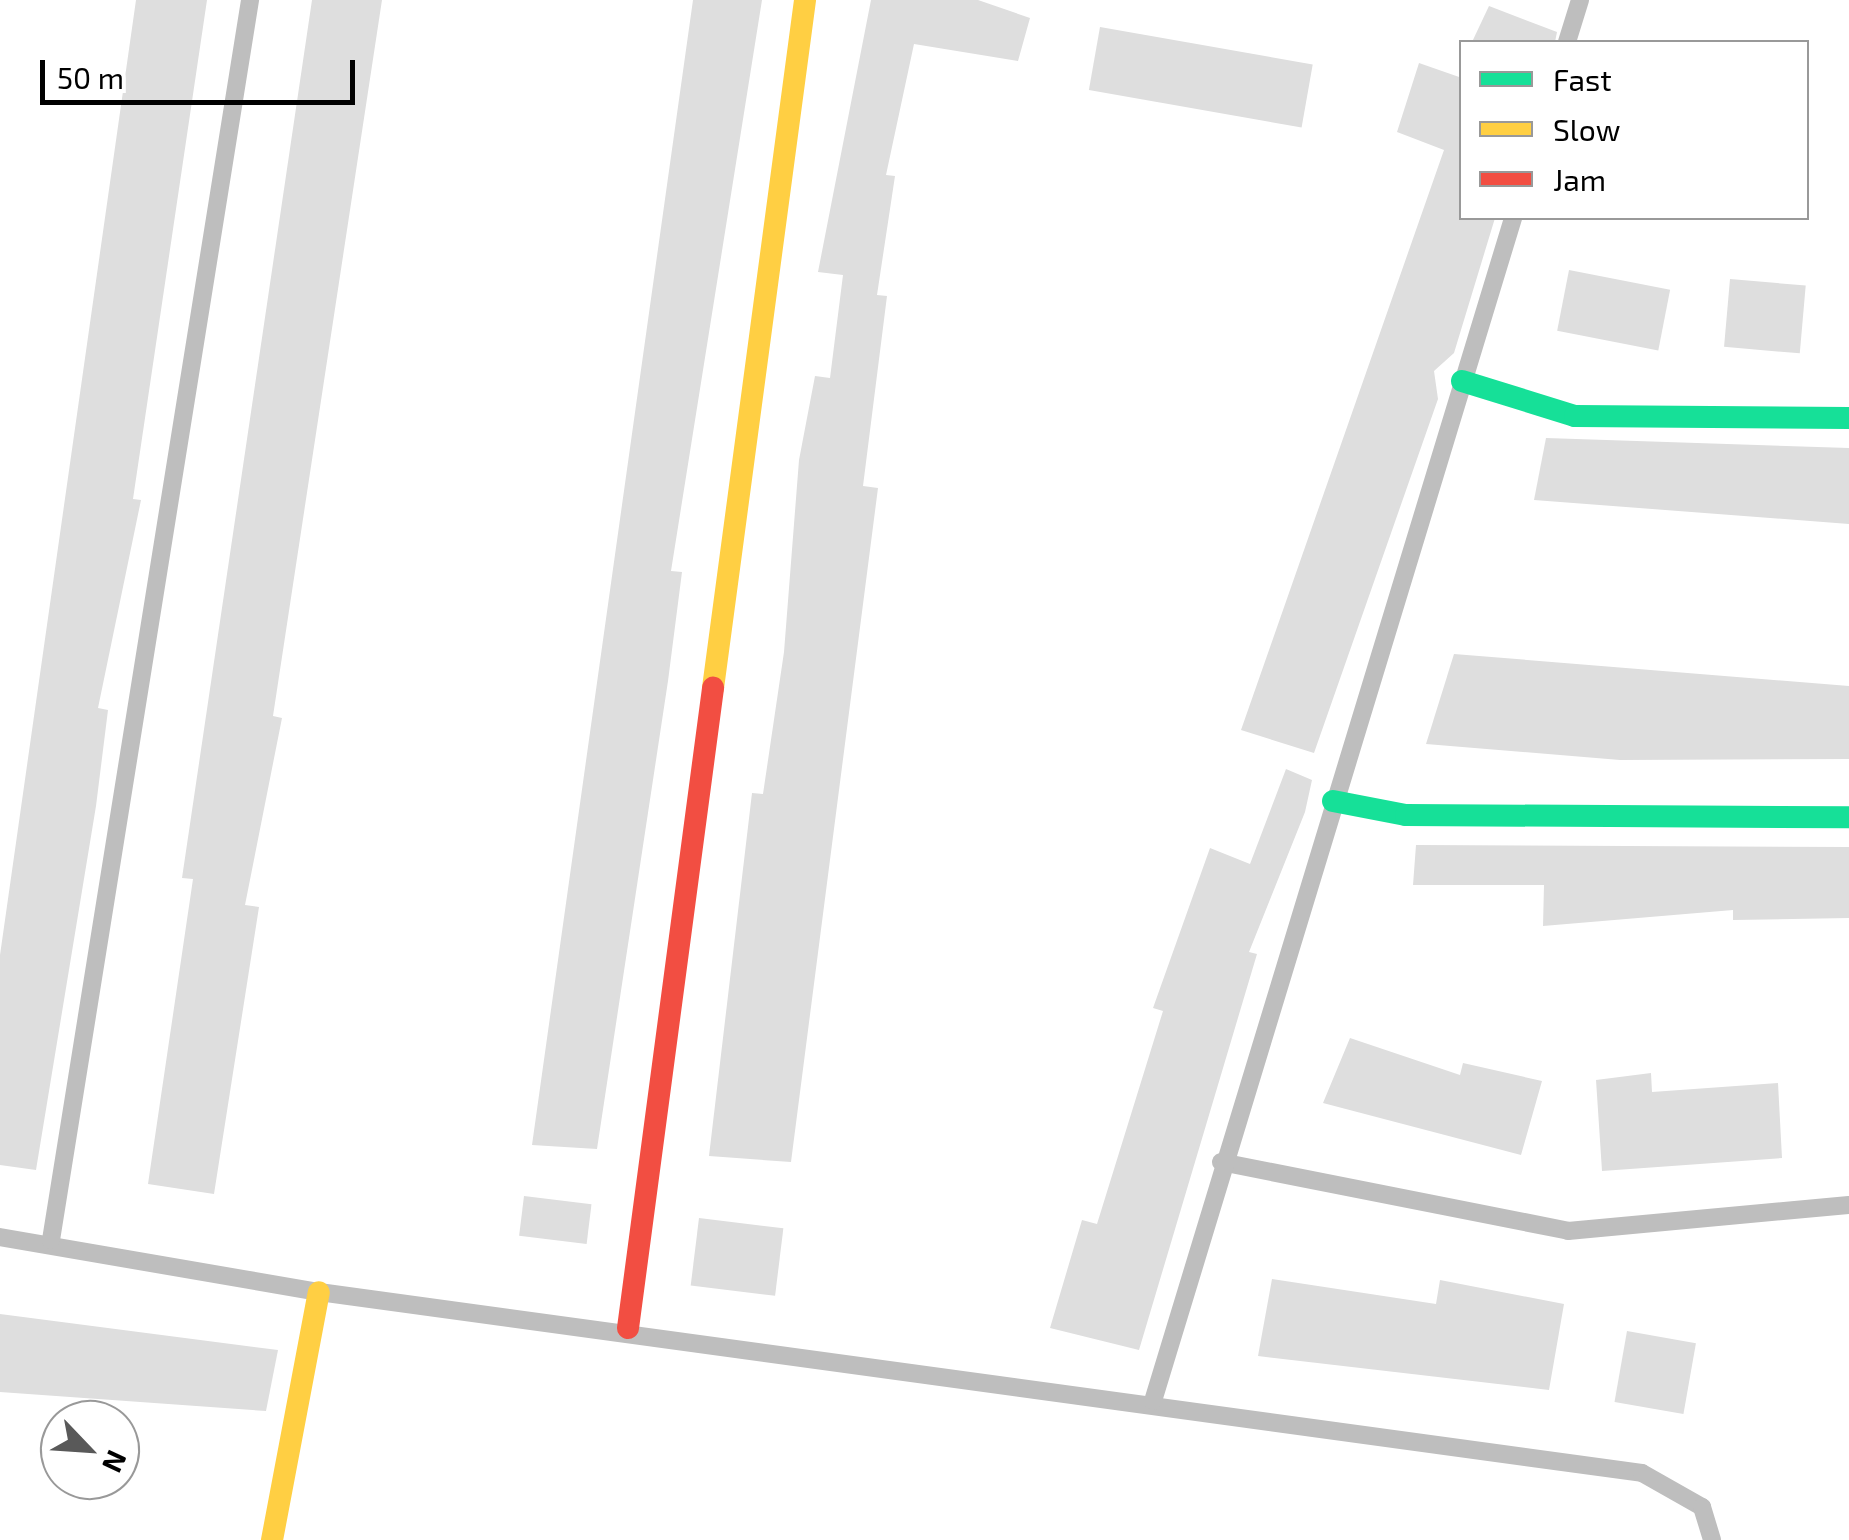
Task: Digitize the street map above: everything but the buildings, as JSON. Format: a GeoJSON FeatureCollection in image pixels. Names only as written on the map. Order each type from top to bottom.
{"type":"FeatureCollection","features":[{"type":"Feature","properties":{"kind":"street"},"geometry":{"type":"LineString","coordinates":[[628,1328],[805,0]]}},
{"type":"Feature","properties":{"kind":"street"},"geometry":{"type":"LineString","coordinates":[[1462,381],[1576,416],[1849,418]]}},
{"type":"Feature","properties":{"kind":"street"},"geometry":{"type":"LineString","coordinates":[[1333,801],[1406,815],[1849,816]]}},
{"type":"Feature","properties":{"kind":"street"},"geometry":{"type":"LineString","coordinates":[[272,1540],[318,1292]]}},
{"type":"Feature","properties":{"kind":"lane"},"geometry":{"type":"LineString","coordinates":[[51,1240],[250,0]]}},
{"type":"Feature","properties":{"kind":"lane"},"geometry":{"type":"LineString","coordinates":[[1568,40],[1580,0]]}},
{"type":"Feature","properties":{"kind":"lane"},"geometry":{"type":"LineString","coordinates":[[1153,1401],[1222,1162],[1512,220]]}},
{"type":"Feature","properties":{"kind":"lane"},"geometry":{"type":"LineString","coordinates":[[1222,1162],[1568,1230],[1849,1204]]}},
{"type":"Feature","properties":{"kind":"lane"},"geometry":{"type":"LineString","coordinates":[[0,1237],[51,1240],[318,1292],[628,1328],[1642,1473],[1702,1507],[1712,1540]]}},
{"type":"Feature","properties":{"kind":"traffic: fast"},"geometry":{"type":"LineString","coordinates":[[1462,381],[1575,416],[1849,418]]}},
{"type":"Feature","properties":{"kind":"traffic: fast"},"geometry":{"type":"LineString","coordinates":[[1333,801],[1406,815],[1849,817]]}},
{"type":"Feature","properties":{"kind":"traffic: slow"},"geometry":{"type":"LineString","coordinates":[[713,688],[805,0]]}},
{"type":"Feature","properties":{"kind":"traffic: slow"},"geometry":{"type":"LineString","coordinates":[[272,1540],[319,1292]]}},
{"type":"Feature","properties":{"kind":"traffic: jam"},"geometry":{"type":"LineString","coordinates":[[628,1328],[713,688]]}}]}
